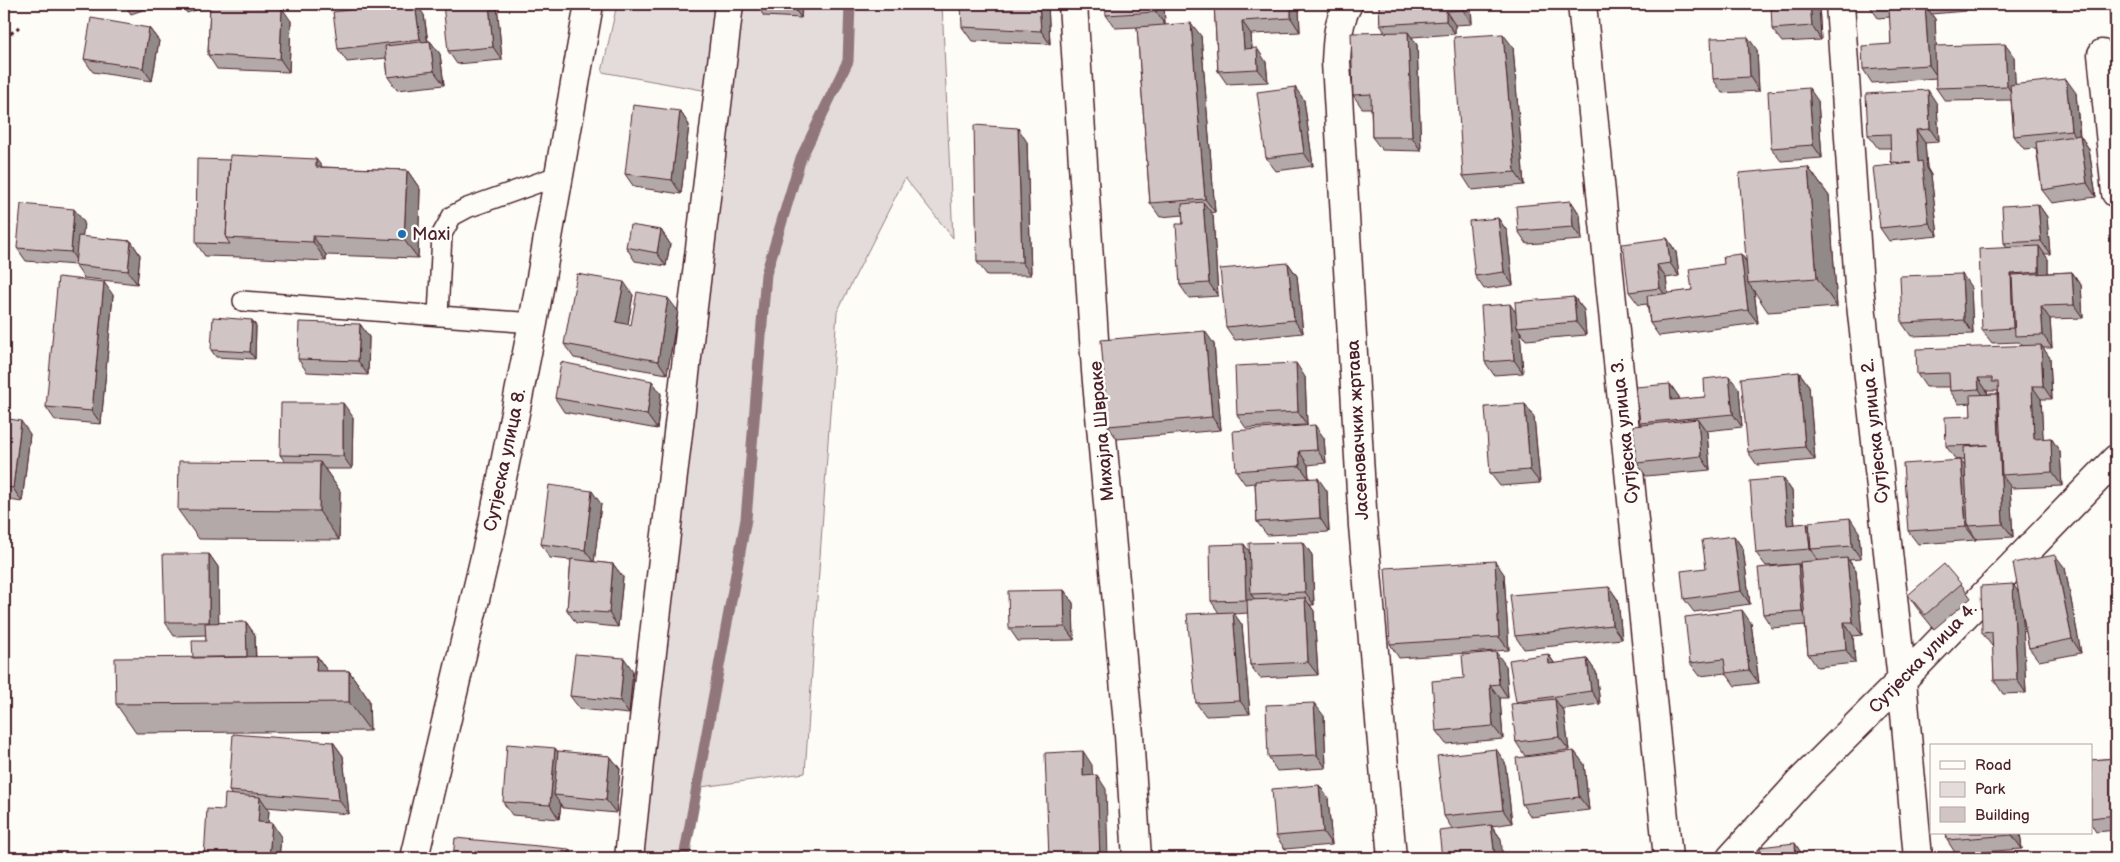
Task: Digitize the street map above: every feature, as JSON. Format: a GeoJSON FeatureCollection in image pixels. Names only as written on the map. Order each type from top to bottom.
{"type":"FeatureCollection","features":[{"type":"Feature","properties":{"kind":"street","name":"Сутјеска улица 8."},"geometry":{"type":"LineString","coordinates":[[577,4],[580,58]]}},
{"type":"Feature","properties":{"kind":"street","name":"Сутјеска улица 8."},"geometry":{"type":"LineString","coordinates":[[414,858],[490,532],[534,323],[589,4]]}},
{"type":"Feature","properties":{"kind":"street"},"geometry":{"type":"LineString","coordinates":[[629,858],[729,4]]}},
{"type":"Feature","properties":{"kind":"street","name":"Михајла Швраке"},"geometry":{"type":"LineString","coordinates":[[1073,4],[1096,361],[1129,735],[1137,858]]}},
{"type":"Feature","properties":{"kind":"street","name":"Јасеновачких жртава"},"geometry":{"type":"LineString","coordinates":[[1348,4],[1343,13],[1337,35],[1336,62],[1363,526],[1392,858]]}},
{"type":"Feature","properties":{"kind":"street","name":"Сутјеска улица 3."},"geometry":{"type":"LineString","coordinates":[[1582,4],[1668,858]]}},
{"type":"Feature","properties":{"kind":"street","name":"Сутјеска улица 2."},"geometry":{"type":"LineString","coordinates":[[1840,4],[1859,286],[1902,680],[1918,858]]}},
{"type":"Feature","properties":{"kind":"street"},"geometry":{"type":"LineString","coordinates":[[2102,54],[2116,193]]}},
{"type":"Feature","properties":{"kind":"street","name":"Сутјеска улица 4."},"geometry":{"type":"LineString","coordinates":[[1731,858],[1801,781],[1902,680],[2116,459]]}},
{"type":"Feature","properties":{"kind":"lane"},"geometry":{"type":"LineString","coordinates":[[438,316],[442,234],[452,216],[466,208],[560,175]]}},
{"type":"Feature","properties":{"kind":"lane"},"geometry":{"type":"LineString","coordinates":[[243,301],[534,323]]}},
{"type":"Feature","properties":{"kind":"path"},"geometry":{"type":"LineString","coordinates":[[4,38],[19,26]]}},
{"type":"Feature","properties":{"kind":"green space"},"geometry":{"type":"Polygon","coordinates":[[[617,4],[942,4],[953,238],[905,178],[837,312],[805,773],[701,787],[688,858],[642,858],[719,93],[602,72],[617,4]]]}},
{"type":"Feature","properties":{"kind":"building"},"geometry":{"type":"Polygon","coordinates":[[[210,4],[282,8],[280,59],[208,55],[210,4]]]}},
{"type":"Feature","properties":{"kind":"building"},"geometry":{"type":"Polygon","coordinates":[[[395,4],[415,4],[420,39],[338,49],[333,12],[395,4]]]}},
{"type":"Feature","properties":{"kind":"building"},"geometry":{"type":"Polygon","coordinates":[[[443,4],[489,4],[493,47],[448,51],[443,4]]]}},
{"type":"Feature","properties":{"kind":"building"},"geometry":{"type":"Polygon","coordinates":[[[961,4],[1039,4],[1041,31],[962,27],[961,4]]]}},
{"type":"Feature","properties":{"kind":"building"},"geometry":{"type":"Polygon","coordinates":[[[1105,4],[1155,4],[1156,12],[1106,15],[1105,4]]]}},
{"type":"Feature","properties":{"kind":"building"},"geometry":{"type":"Polygon","coordinates":[[[1214,4],[1291,4],[1291,18],[1242,21],[1244,49],[1257,48],[1258,69],[1218,71],[1214,4]]]}},
{"type":"Feature","properties":{"kind":"building"},"geometry":{"type":"Polygon","coordinates":[[[1379,4],[1462,4],[1463,10],[1446,11],[1446,21],[1380,25],[1379,4]]]}},
{"type":"Feature","properties":{"kind":"building"},"geometry":{"type":"Polygon","coordinates":[[[1771,4],[1810,4],[1812,26],[1772,29],[1771,4]]]}},
{"type":"Feature","properties":{"kind":"building"},"geometry":{"type":"Polygon","coordinates":[[[2109,4],[2116,4],[2116,25],[2110,25],[2109,4]]]}},
{"type":"Feature","properties":{"kind":"building"},"geometry":{"type":"Polygon","coordinates":[[[1925,5],[1929,65],[1863,69],[1862,46],[1891,44],[1889,8],[1925,5]]]}},
{"type":"Feature","properties":{"kind":"building"},"geometry":{"type":"Polygon","coordinates":[[[91,18],[149,28],[143,68],[84,59],[91,18]]]}},
{"type":"Feature","properties":{"kind":"building"},"geometry":{"type":"Polygon","coordinates":[[[1191,23],[1205,199],[1150,203],[1137,27],[1191,23]]]}},
{"type":"Feature","properties":{"kind":"building"},"geometry":{"type":"Polygon","coordinates":[[[1408,32],[1412,137],[1372,137],[1371,94],[1353,95],[1351,33],[1408,32]]]}},
{"type":"Feature","properties":{"kind":"building"},"geometry":{"type":"Polygon","coordinates":[[[1503,34],[1515,172],[1463,176],[1454,37],[1503,34]]]}},
{"type":"Feature","properties":{"kind":"building"},"geometry":{"type":"Polygon","coordinates":[[[1748,37],[1750,77],[1713,79],[1711,38],[1748,37]]]}},
{"type":"Feature","properties":{"kind":"building"},"geometry":{"type":"Polygon","coordinates":[[[430,41],[434,71],[388,77],[385,46],[430,41]]]}},
{"type":"Feature","properties":{"kind":"building"},"geometry":{"type":"Polygon","coordinates":[[[2005,44],[2007,86],[1936,88],[1935,46],[2005,44]]]}},
{"type":"Feature","properties":{"kind":"building"},"geometry":{"type":"Polygon","coordinates":[[[2066,79],[2071,130],[2014,136],[2010,85],[2066,79]]]}},
{"type":"Feature","properties":{"kind":"building"},"geometry":{"type":"Polygon","coordinates":[[[1295,87],[1304,153],[1266,158],[1257,92],[1295,87]]]}},
{"type":"Feature","properties":{"kind":"building"},"geometry":{"type":"Polygon","coordinates":[[[1809,88],[1813,145],[1771,148],[1768,91],[1809,88]]]}},
{"type":"Feature","properties":{"kind":"building"},"geometry":{"type":"Polygon","coordinates":[[[1928,90],[1930,129],[1916,130],[1918,162],[1922,161],[1929,223],[1880,228],[1873,167],[1911,163],[1891,162],[1890,134],[1868,135],[1866,94],[1928,90]]]}},
{"type":"Feature","properties":{"kind":"building"},"geometry":{"type":"Polygon","coordinates":[[[633,105],[680,111],[672,180],[625,174],[633,105]]]}},
{"type":"Feature","properties":{"kind":"building"},"geometry":{"type":"Polygon","coordinates":[[[974,125],[1018,128],[1022,262],[977,262],[974,125]]]}},
{"type":"Feature","properties":{"kind":"building"},"geometry":{"type":"Polygon","coordinates":[[[2080,135],[2087,183],[2042,190],[2036,142],[2080,135]]]}},
{"type":"Feature","properties":{"kind":"building"},"geometry":{"type":"Polygon","coordinates":[[[230,155],[316,159],[316,167],[407,170],[404,240],[313,236],[313,242],[226,238],[230,155]]]}},
{"type":"Feature","properties":{"kind":"building"},"geometry":{"type":"Polygon","coordinates":[[[197,159],[230,160],[226,238],[230,244],[196,243],[197,159]]]}},
{"type":"Feature","properties":{"kind":"building"},"geometry":{"type":"Polygon","coordinates":[[[1808,167],[1817,278],[1748,283],[1739,173],[1808,167]]]}},
{"type":"Feature","properties":{"kind":"building"},"geometry":{"type":"Polygon","coordinates":[[[1571,201],[1573,227],[1518,231],[1516,206],[1571,201]]]}},
{"type":"Feature","properties":{"kind":"building"},"geometry":{"type":"Polygon","coordinates":[[[1203,202],[1209,283],[1180,285],[1176,224],[1183,224],[1182,204],[1203,202]]]}},
{"type":"Feature","properties":{"kind":"building"},"geometry":{"type":"Polygon","coordinates":[[[21,204],[74,209],[71,252],[17,248],[21,204]]]}},
{"type":"Feature","properties":{"kind":"building"},"geometry":{"type":"Polygon","coordinates":[[[2038,204],[2041,241],[2004,243],[2002,206],[2038,204]]]}},
{"type":"Feature","properties":{"kind":"building"},"geometry":{"type":"Polygon","coordinates":[[[1498,218],[1504,272],[1475,276],[1469,221],[1498,218]]]}},
{"type":"Feature","properties":{"kind":"building"},"geometry":{"type":"Polygon","coordinates":[[[630,225],[661,230],[657,253],[626,247],[630,225]]]}},
{"type":"Feature","properties":{"kind":"building"},"geometry":{"type":"Polygon","coordinates":[[[78,236],[131,241],[128,271],[75,265],[78,236]]]}},
{"type":"Feature","properties":{"kind":"building"},"geometry":{"type":"Polygon","coordinates":[[[1667,238],[1670,263],[1657,265],[1660,288],[1629,292],[1623,244],[1667,238]]]}},
{"type":"Feature","properties":{"kind":"building"},"geometry":{"type":"Polygon","coordinates":[[[2039,246],[2039,272],[2011,274],[2013,328],[1982,330],[1979,249],[2039,246]]]}},
{"type":"Feature","properties":{"kind":"building"},"geometry":{"type":"Polygon","coordinates":[[[1741,254],[1748,310],[1650,323],[1647,296],[1692,290],[1689,269],[1724,264],[1723,256],[1741,254]]]}},
{"type":"Feature","properties":{"kind":"building"},"geometry":{"type":"Polygon","coordinates":[[[1288,263],[1294,320],[1226,327],[1220,269],[1288,263]]]}},
{"type":"Feature","properties":{"kind":"building"},"geometry":{"type":"Polygon","coordinates":[[[2072,272],[2074,305],[2041,306],[2043,335],[2015,336],[2012,275],[2072,272]]]}},
{"type":"Feature","properties":{"kind":"building"},"geometry":{"type":"Polygon","coordinates":[[[577,274],[624,282],[616,322],[631,325],[637,292],[668,298],[658,361],[564,344],[577,274]]]}},
{"type":"Feature","properties":{"kind":"building"},"geometry":{"type":"Polygon","coordinates":[[[1962,274],[1964,320],[1902,323],[1900,276],[1962,274]]]}},
{"type":"Feature","properties":{"kind":"building"},"geometry":{"type":"Polygon","coordinates":[[[58,277],[104,282],[92,411],[46,407],[58,277]]]}},
{"type":"Feature","properties":{"kind":"building"},"geometry":{"type":"Polygon","coordinates":[[[1574,297],[1576,322],[1517,327],[1515,302],[1574,297]]]}},
{"type":"Feature","properties":{"kind":"building"},"geometry":{"type":"Polygon","coordinates":[[[1510,304],[1514,360],[1485,362],[1481,306],[1510,304]]]}},
{"type":"Feature","properties":{"kind":"building"},"geometry":{"type":"Polygon","coordinates":[[[213,317],[252,320],[250,352],[211,350],[213,317]]]}},
{"type":"Feature","properties":{"kind":"building"},"geometry":{"type":"Polygon","coordinates":[[[299,322],[360,324],[358,361],[298,359],[299,322]]]}},
{"type":"Feature","properties":{"kind":"building"},"geometry":{"type":"Polygon","coordinates":[[[1205,331],[1212,417],[1108,426],[1101,340],[1205,331]]]}},
{"type":"Feature","properties":{"kind":"building"},"geometry":{"type":"Polygon","coordinates":[[[2041,345],[2043,386],[2032,386],[2034,439],[2051,438],[2052,472],[2002,475],[1998,382],[1992,382],[1992,378],[1978,378],[1979,389],[1950,391],[1949,373],[1917,374],[1916,349],[2041,345]]]}},
{"type":"Feature","properties":{"kind":"building"},"geometry":{"type":"Polygon","coordinates":[[[561,362],[652,381],[647,415],[555,398],[561,362]]]}},
{"type":"Feature","properties":{"kind":"building"},"geometry":{"type":"Polygon","coordinates":[[[1296,363],[1298,412],[1237,415],[1235,366],[1296,363]]]}},
{"type":"Feature","properties":{"kind":"building"},"geometry":{"type":"Polygon","coordinates":[[[1799,372],[1805,447],[1748,452],[1741,378],[1799,372]]]}},
{"type":"Feature","properties":{"kind":"building"},"geometry":{"type":"Polygon","coordinates":[[[1729,376],[1733,414],[1640,423],[1636,387],[1670,384],[1671,400],[1705,397],[1704,379],[1729,376]]]}},
{"type":"Feature","properties":{"kind":"building"},"geometry":{"type":"Polygon","coordinates":[[[1997,394],[2003,524],[1968,526],[1964,447],[1988,445],[1946,446],[1945,417],[1971,416],[1970,395],[1997,394]]]}},
{"type":"Feature","properties":{"kind":"building"},"geometry":{"type":"Polygon","coordinates":[[[281,403],[343,403],[343,456],[280,455],[281,403]]]}},
{"type":"Feature","properties":{"kind":"building"},"geometry":{"type":"Polygon","coordinates":[[[1525,404],[1530,470],[1490,473],[1485,407],[1525,404]]]}},
{"type":"Feature","properties":{"kind":"building"},"geometry":{"type":"Polygon","coordinates":[[[4,418],[21,421],[13,488],[4,487],[4,418]]]}},
{"type":"Feature","properties":{"kind":"building"},"geometry":{"type":"Polygon","coordinates":[[[1698,419],[1701,456],[1637,463],[1633,426],[1698,419]]]}},
{"type":"Feature","properties":{"kind":"building"},"geometry":{"type":"Polygon","coordinates":[[[1315,425],[1317,450],[1299,451],[1300,466],[1236,471],[1233,431],[1315,425]]]}},
{"type":"Feature","properties":{"kind":"building"},"geometry":{"type":"Polygon","coordinates":[[[1961,460],[1966,527],[1908,531],[1903,464],[1961,460]]]}},
{"type":"Feature","properties":{"kind":"building"},"geometry":{"type":"Polygon","coordinates":[[[179,461],[320,462],[319,511],[178,510],[179,461]]]}},
{"type":"Feature","properties":{"kind":"building"},"geometry":{"type":"Polygon","coordinates":[[[1318,478],[1320,518],[1257,522],[1255,481],[1318,478]]]}},
{"type":"Feature","properties":{"kind":"building"},"geometry":{"type":"Polygon","coordinates":[[[1783,478],[1787,525],[1807,523],[1810,549],[1756,553],[1750,481],[1783,478]]]}},
{"type":"Feature","properties":{"kind":"building"},"geometry":{"type":"Polygon","coordinates":[[[549,485],[592,491],[585,550],[541,544],[549,485]]]}},
{"type":"Feature","properties":{"kind":"building"},"geometry":{"type":"Polygon","coordinates":[[[1850,518],[1852,546],[1811,549],[1809,522],[1850,518]]]}},
{"type":"Feature","properties":{"kind":"building"},"geometry":{"type":"Polygon","coordinates":[[[1734,536],[1741,591],[1684,599],[1681,571],[1706,568],[1702,540],[1734,536]]]}},
{"type":"Feature","properties":{"kind":"building"},"geometry":{"type":"Polygon","coordinates":[[[1303,542],[1305,592],[1251,594],[1249,543],[1303,542]]]}},
{"type":"Feature","properties":{"kind":"building"},"geometry":{"type":"Polygon","coordinates":[[[1244,544],[1246,600],[1211,601],[1210,545],[1244,544]]]}},
{"type":"Feature","properties":{"kind":"building"},"geometry":{"type":"Polygon","coordinates":[[[163,554],[209,554],[209,622],[165,622],[163,554]]]}},
{"type":"Feature","properties":{"kind":"building"},"geometry":{"type":"Polygon","coordinates":[[[2055,555],[2072,639],[2029,648],[2013,563],[2055,555]]]}},
{"type":"Feature","properties":{"kind":"building"},"geometry":{"type":"Polygon","coordinates":[[[1847,558],[1853,622],[1844,622],[1846,650],[1808,654],[1800,562],[1847,558]]]}},
{"type":"Feature","properties":{"kind":"building"},"geometry":{"type":"Polygon","coordinates":[[[571,559],[613,564],[609,613],[567,610],[571,559]]]}},
{"type":"Feature","properties":{"kind":"building"},"geometry":{"type":"Polygon","coordinates":[[[1495,561],[1499,637],[1390,644],[1385,568],[1495,561]]]}},
{"type":"Feature","properties":{"kind":"building"},"geometry":{"type":"Polygon","coordinates":[[[1798,564],[1802,611],[1763,614],[1758,568],[1798,564]]]}},
{"type":"Feature","properties":{"kind":"building"},"geometry":{"type":"Polygon","coordinates":[[[1944,564],[1961,584],[1925,615],[1908,595],[1944,564]]]}},
{"type":"Feature","properties":{"kind":"building"},"geometry":{"type":"Polygon","coordinates":[[[2013,584],[2017,680],[1994,680],[1992,632],[1982,633],[1981,586],[2013,584]]]}},
{"type":"Feature","properties":{"kind":"building"},"geometry":{"type":"Polygon","coordinates":[[[1609,587],[1612,625],[1515,636],[1510,595],[1609,587]]]}},
{"type":"Feature","properties":{"kind":"building"},"geometry":{"type":"Polygon","coordinates":[[[1064,590],[1065,627],[1009,628],[1008,591],[1064,590]]]}},
{"type":"Feature","properties":{"kind":"building"},"geometry":{"type":"Polygon","coordinates":[[[1305,598],[1308,662],[1250,665],[1247,600],[1305,598]]]}},
{"type":"Feature","properties":{"kind":"building"},"geometry":{"type":"Polygon","coordinates":[[[1742,610],[1749,670],[1726,673],[1724,659],[1690,663],[1685,617],[1742,610]]]}},
{"type":"Feature","properties":{"kind":"building"},"geometry":{"type":"Polygon","coordinates":[[[1233,612],[1240,701],[1196,703],[1187,614],[1233,612]]]}},
{"type":"Feature","properties":{"kind":"building"},"geometry":{"type":"Polygon","coordinates":[[[246,622],[247,657],[193,658],[192,641],[206,641],[205,623],[246,622]]]}},
{"type":"Feature","properties":{"kind":"building"},"geometry":{"type":"Polygon","coordinates":[[[1496,652],[1499,684],[1490,685],[1493,726],[1436,731],[1432,681],[1464,678],[1462,655],[1496,652]]]}},
{"type":"Feature","properties":{"kind":"building"},"geometry":{"type":"Polygon","coordinates":[[[575,654],[624,658],[620,701],[570,696],[575,654]]]}},
{"type":"Feature","properties":{"kind":"building"},"geometry":{"type":"Polygon","coordinates":[[[1548,654],[1549,664],[1587,659],[1591,691],[1516,702],[1509,660],[1548,654]]]}},
{"type":"Feature","properties":{"kind":"building"},"geometry":{"type":"Polygon","coordinates":[[[317,656],[316,671],[349,671],[349,702],[116,704],[115,658],[317,656]]]}},
{"type":"Feature","properties":{"kind":"building"},"geometry":{"type":"Polygon","coordinates":[[[1555,699],[1559,737],[1516,742],[1511,704],[1555,699]]]}},
{"type":"Feature","properties":{"kind":"building"},"geometry":{"type":"Polygon","coordinates":[[[1314,703],[1317,755],[1268,757],[1266,705],[1314,703]]]}},
{"type":"Feature","properties":{"kind":"building"},"geometry":{"type":"Polygon","coordinates":[[[233,734],[333,742],[339,800],[229,791],[233,734]]]}},
{"type":"Feature","properties":{"kind":"building"},"geometry":{"type":"Polygon","coordinates":[[[507,744],[555,748],[550,805],[503,802],[507,744]]]}},
{"type":"Feature","properties":{"kind":"building"},"geometry":{"type":"Polygon","coordinates":[[[1496,749],[1503,810],[1444,816],[1437,756],[1496,749]]]}},
{"type":"Feature","properties":{"kind":"building"},"geometry":{"type":"Polygon","coordinates":[[[558,751],[610,756],[606,800],[554,795],[558,751]]]}},
{"type":"Feature","properties":{"kind":"building"},"geometry":{"type":"Polygon","coordinates":[[[1083,751],[1083,776],[1097,775],[1100,858],[1049,858],[1045,753],[1083,751]]]}},
{"type":"Feature","properties":{"kind":"building"},"geometry":{"type":"Polygon","coordinates":[[[1574,751],[1579,797],[1522,804],[1516,758],[1574,751]]]}},
{"type":"Feature","properties":{"kind":"building"},"geometry":{"type":"Polygon","coordinates":[[[2116,758],[2116,815],[2092,818],[2092,760],[2116,758]]]}},
{"type":"Feature","properties":{"kind":"building"},"geometry":{"type":"Polygon","coordinates":[[[1319,785],[1323,832],[1276,836],[1272,789],[1319,785]]]}},
{"type":"Feature","properties":{"kind":"building"},"geometry":{"type":"Polygon","coordinates":[[[225,794],[260,797],[258,822],[272,823],[269,858],[204,858],[207,809],[224,810],[225,794]]]}},
{"type":"Feature","properties":{"kind":"building"},"geometry":{"type":"Polygon","coordinates":[[[1491,825],[1495,858],[1442,858],[1439,831],[1491,825]]]}},
{"type":"Feature","properties":{"kind":"building"},"geometry":{"type":"Polygon","coordinates":[[[1946,834],[2012,834],[2012,835],[1947,840],[1946,834]]]}},
{"type":"Feature","properties":{"kind":"building"},"geometry":{"type":"Polygon","coordinates":[[[455,838],[569,849],[568,858],[453,858],[455,838]]]}},
{"type":"Feature","properties":{"kind":"building"},"geometry":{"type":"Polygon","coordinates":[[[1795,843],[1796,858],[1761,858],[1760,847],[1795,843]]]}},
{"type":"Feature","properties":{"kind":"building"},"geometry":{"type":"Polygon","coordinates":[[[2089,854],[2089,858],[2039,858],[2089,854]]]}},
{"type":"Feature","properties":{"kind":"waterway"},"geometry":{"type":"LineString","coordinates":[[684,858],[746,519],[766,274],[801,158],[848,61],[850,4]]}},
{"type":"Feature","properties":{"kind":"place","name":"Maxi"},"geometry":{"type":"Point","coordinates":[402,234]}}]}
